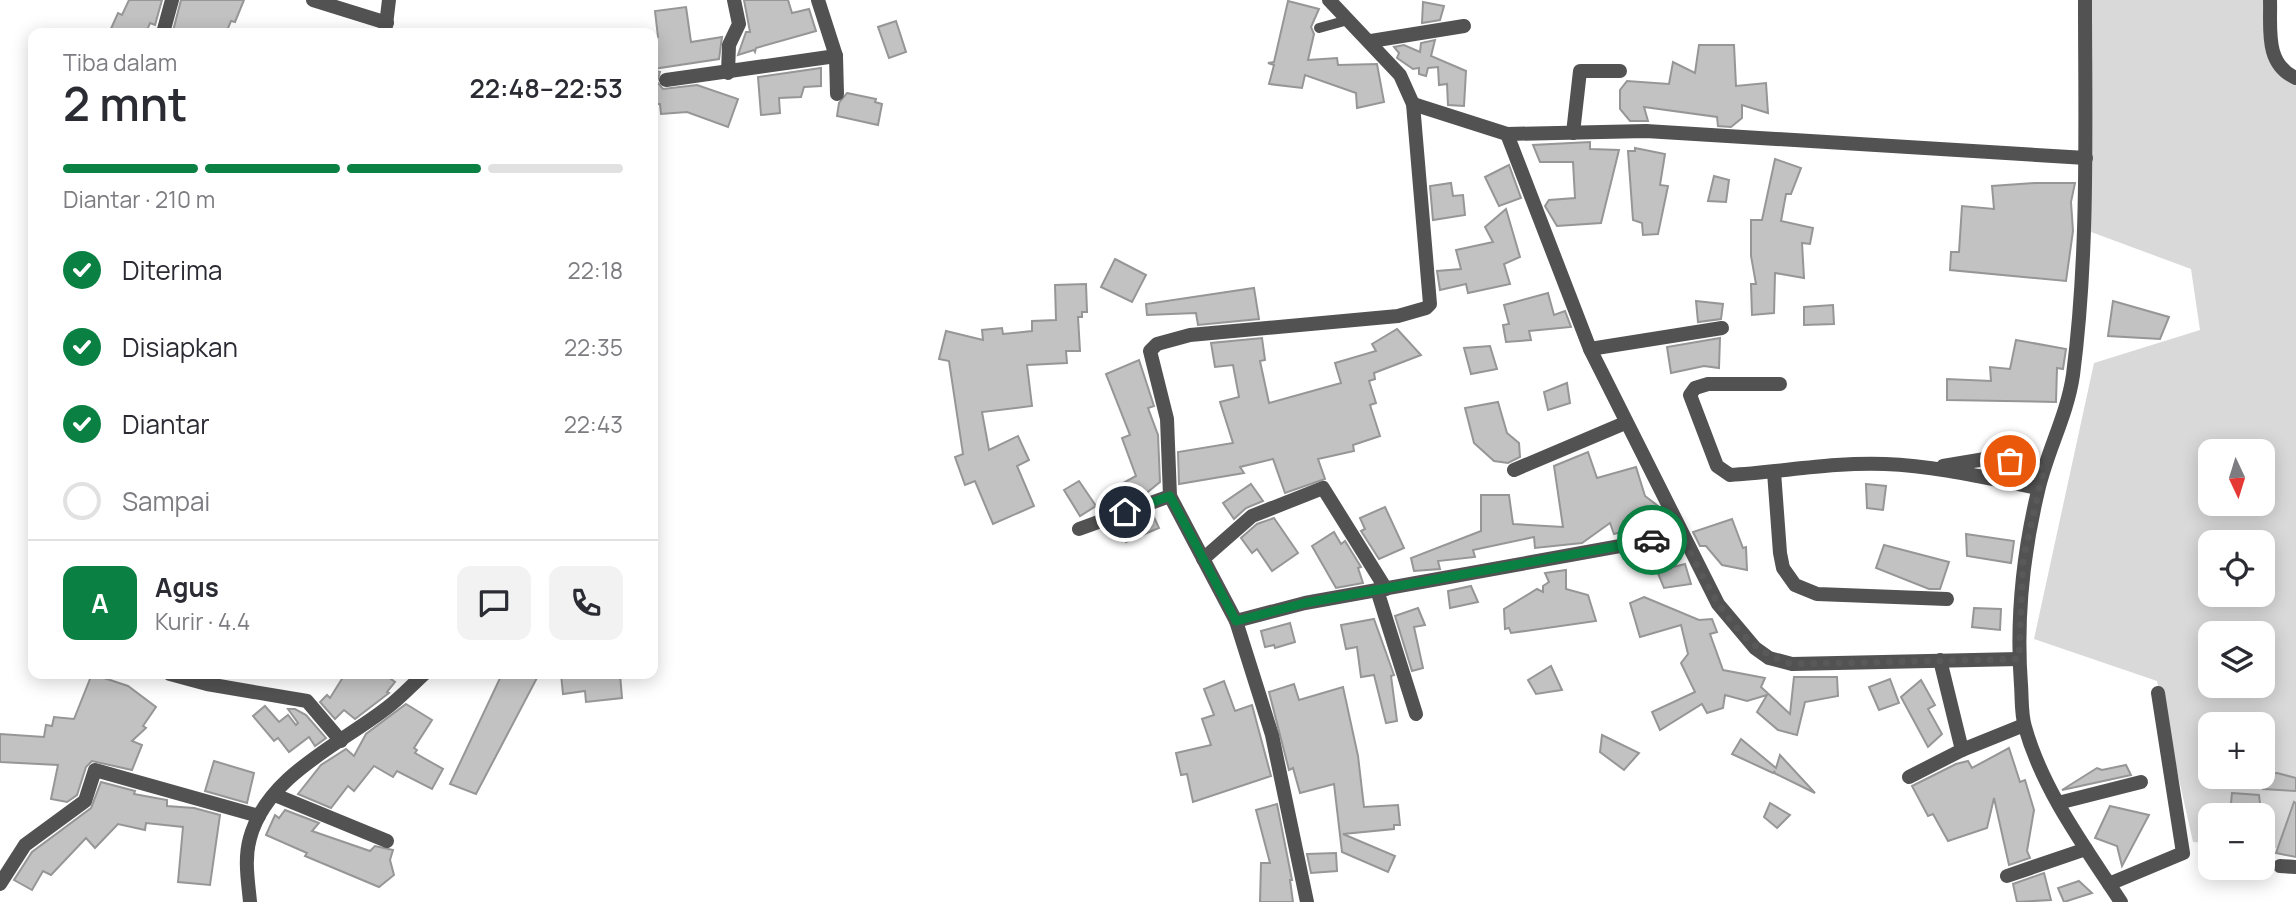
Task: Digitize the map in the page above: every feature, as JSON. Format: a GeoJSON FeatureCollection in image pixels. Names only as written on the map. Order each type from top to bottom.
{"type":"FeatureCollection","features":[{"type":"Feature","properties":{"kind":"street"},"geometry":{"type":"LineString","coordinates":[[164,28],[172,0]]}},
{"type":"Feature","properties":{"kind":"street"},"geometry":{"type":"LineString","coordinates":[[313,0],[386,28],[389,0]]}},
{"type":"Feature","properties":{"kind":"street"},"geometry":{"type":"LineString","coordinates":[[728,73],[729,45],[739,24],[734,0]]}},
{"type":"Feature","properties":{"kind":"street"},"geometry":{"type":"LineString","coordinates":[[818,0],[836,56],[838,94]]}},
{"type":"Feature","properties":{"kind":"street"},"geometry":{"type":"LineString","coordinates":[[1307,902],[1272,736],[1236,621],[1170,496],[1167,419],[1150,354],[1157,344],[1190,335],[1272,325],[1398,316],[1426,308],[1430,303],[1413,104],[1399,75],[1371,41],[1329,0]]}},
{"type":"Feature","properties":{"kind":"street"},"geometry":{"type":"LineString","coordinates":[[2085,0],[2086,158],[2081,284],[2074,361],[2062,423],[2038,488],[2023,561],[2019,659],[2024,725],[2046,782],[2121,902]]}},
{"type":"Feature","properties":{"kind":"street"},"geometry":{"type":"LineString","coordinates":[[2270,0],[2269,37],[2273,53],[2280,68],[2296,78]]}},
{"type":"Feature","properties":{"kind":"street"},"geometry":{"type":"LineString","coordinates":[[1371,41],[1464,26]]}},
{"type":"Feature","properties":{"kind":"street"},"geometry":{"type":"LineString","coordinates":[[666,80],[836,56]]}},
{"type":"Feature","properties":{"kind":"street"},"geometry":{"type":"LineString","coordinates":[[1573,132],[1580,71],[1620,71]]}},
{"type":"Feature","properties":{"kind":"street"},"geometry":{"type":"LineString","coordinates":[[1413,104],[1507,134],[1646,131],[2086,158]]}},
{"type":"Feature","properties":{"kind":"street"},"geometry":{"type":"LineString","coordinates":[[1507,134],[1590,349],[1625,423],[1718,604],[1755,648],[1769,658],[1792,664],[2019,659]]}},
{"type":"Feature","properties":{"kind":"street"},"geometry":{"type":"LineString","coordinates":[[1590,349],[1723,328]]}},
{"type":"Feature","properties":{"kind":"street"},"geometry":{"type":"LineString","coordinates":[[1780,384],[1708,384],[1695,387],[1690,395],[1717,466],[1723,472],[1774,472],[1844,464],[1938,468],[2038,488]]}},
{"type":"Feature","properties":{"kind":"street"},"geometry":{"type":"LineString","coordinates":[[1514,470],[1625,423]]}},
{"type":"Feature","properties":{"kind":"street"},"geometry":{"type":"LineString","coordinates":[[1938,468],[1985,459],[2044,468]]}},
{"type":"Feature","properties":{"kind":"street"},"geometry":{"type":"LineString","coordinates":[[1774,472],[1780,553],[1783,568],[1796,585],[1817,594],[1947,599]]}},
{"type":"Feature","properties":{"kind":"street"},"geometry":{"type":"LineString","coordinates":[[1203,559],[1252,516],[1323,488],[1382,590],[1416,715]]}},
{"type":"Feature","properties":{"kind":"street"},"geometry":{"type":"LineString","coordinates":[[1079,529],[1170,496]]}},
{"type":"Feature","properties":{"kind":"street"},"geometry":{"type":"LineString","coordinates":[[1236,621],[1305,603],[1681,535]]}},
{"type":"Feature","properties":{"kind":"street"},"geometry":{"type":"LineString","coordinates":[[1940,660],[1962,750]]}},
{"type":"Feature","properties":{"kind":"street"},"geometry":{"type":"LineString","coordinates":[[188,679],[307,701],[341,741]]}},
{"type":"Feature","properties":{"kind":"street"},"geometry":{"type":"LineString","coordinates":[[250,902],[246,857],[250,836],[259,816],[297,772],[390,706],[419,679]]}},
{"type":"Feature","properties":{"kind":"street"},"geometry":{"type":"LineString","coordinates":[[2109,884],[2183,853],[2158,693]]}},
{"type":"Feature","properties":{"kind":"street"},"geometry":{"type":"LineString","coordinates":[[1909,777],[1962,750],[2024,725]]}},
{"type":"Feature","properties":{"kind":"street"},"geometry":{"type":"LineString","coordinates":[[0,884],[25,845],[85,801],[95,770],[259,816]]}},
{"type":"Feature","properties":{"kind":"street"},"geometry":{"type":"LineString","coordinates":[[2059,803],[2141,782]]}},
{"type":"Feature","properties":{"kind":"street"},"geometry":{"type":"LineString","coordinates":[[275,795],[387,841]]}},
{"type":"Feature","properties":{"kind":"street"},"geometry":{"type":"LineString","coordinates":[[2007,876],[2086,849]]}},
{"type":"Feature","properties":{"kind":"street"},"geometry":{"type":"LineString","coordinates":[[2280,866],[2296,867]]}},
{"type":"Feature","properties":{"kind":"lane"},"geometry":{"type":"LineString","coordinates":[[1319,28],[1348,20]]}},
{"type":"Feature","properties":{"kind":"shaded area"},"geometry":{"type":"Polygon","coordinates":[[[2086,0],[2268,0],[2268,37],[2296,83],[2296,850],[2275,848],[2275,803],[2198,803],[2198,842],[2193,842],[2157,681],[2034,639],[2094,363],[2200,330],[2191,269],[2083,229],[2086,0]]]}},
{"type":"Feature","properties":{"kind":"building"},"geometry":{"type":"Polygon","coordinates":[[[129,0],[162,0],[155,25],[150,23],[148,28],[111,28],[118,13],[122,15],[129,0]]]}},
{"type":"Feature","properties":{"kind":"building"},"geometry":{"type":"Polygon","coordinates":[[[181,0],[244,0],[235,22],[231,21],[228,28],[174,28],[181,0]]]}},
{"type":"Feature","properties":{"kind":"building"},"geometry":{"type":"Polygon","coordinates":[[[744,0],[788,0],[792,13],[809,9],[816,31],[756,48],[755,52],[754,50],[738,55],[746,32],[750,32],[744,0]]]}},
{"type":"Feature","properties":{"kind":"building"},"geometry":{"type":"Polygon","coordinates":[[[1288,1],[1319,9],[1311,27],[1314,34],[1308,60],[1337,58],[1338,65],[1377,64],[1384,102],[1357,108],[1356,93],[1305,75],[1302,88],[1269,84],[1274,65],[1268,63],[1274,62],[1288,1]]]}},
{"type":"Feature","properties":{"kind":"building"},"geometry":{"type":"Polygon","coordinates":[[[1423,2],[1444,6],[1440,20],[1422,23],[1423,2]]]}},
{"type":"Feature","properties":{"kind":"building"},"geometry":{"type":"Polygon","coordinates":[[[686,7],[691,42],[722,37],[719,59],[658,68],[658,28],[655,11],[686,7]]]}},
{"type":"Feature","properties":{"kind":"building"},"geometry":{"type":"Polygon","coordinates":[[[896,21],[906,52],[889,58],[878,27],[896,21]]]}},
{"type":"Feature","properties":{"kind":"building"},"geometry":{"type":"Polygon","coordinates":[[[1435,40],[1431,56],[1466,71],[1464,106],[1448,105],[1447,84],[1439,85],[1438,67],[1428,68],[1426,76],[1419,74],[1419,68],[1413,69],[1397,58],[1399,53],[1394,47],[1404,45],[1420,52],[1421,43],[1435,40]]]}},
{"type":"Feature","properties":{"kind":"building"},"geometry":{"type":"Polygon","coordinates":[[[1699,45],[1734,45],[1736,86],[1766,83],[1768,113],[1742,105],[1742,118],[1731,127],[1718,126],[1717,117],[1644,107],[1648,121],[1630,121],[1620,109],[1620,90],[1627,81],[1669,84],[1673,62],[1695,73],[1699,45]]]}},
{"type":"Feature","properties":{"kind":"building"},"geometry":{"type":"Polygon","coordinates":[[[821,68],[821,86],[804,87],[801,97],[779,98],[780,113],[761,115],[758,77],[821,68]]]}},
{"type":"Feature","properties":{"kind":"building"},"geometry":{"type":"Polygon","coordinates":[[[658,83],[663,89],[697,85],[738,99],[728,127],[687,112],[661,114],[658,83]]]}},
{"type":"Feature","properties":{"kind":"building"},"geometry":{"type":"Polygon","coordinates":[[[847,93],[876,99],[875,102],[882,104],[878,125],[837,116],[839,103],[847,93]]]}},
{"type":"Feature","properties":{"kind":"building"},"geometry":{"type":"Polygon","coordinates":[[[1590,142],[1590,149],[1619,150],[1601,223],[1557,226],[1545,206],[1549,200],[1575,198],[1573,162],[1540,162],[1533,145],[1590,142]]]}},
{"type":"Feature","properties":{"kind":"building"},"geometry":{"type":"Polygon","coordinates":[[[1635,148],[1665,154],[1660,185],[1668,186],[1658,234],[1643,235],[1642,223],[1633,220],[1628,151],[1635,151],[1635,148]]]}},
{"type":"Feature","properties":{"kind":"building"},"geometry":{"type":"Polygon","coordinates":[[[1775,159],[1801,168],[1791,194],[1786,194],[1781,221],[1813,228],[1810,244],[1802,243],[1804,278],[1775,273],[1774,313],[1752,315],[1751,284],[1756,284],[1751,256],[1751,220],[1762,220],[1775,159]]]}},
{"type":"Feature","properties":{"kind":"building"},"geometry":{"type":"Polygon","coordinates":[[[1509,165],[1521,198],[1499,206],[1485,177],[1509,165]]]}},
{"type":"Feature","properties":{"kind":"building"},"geometry":{"type":"Polygon","coordinates":[[[1714,176],[1729,180],[1726,202],[1708,201],[1714,176]]]}},
{"type":"Feature","properties":{"kind":"building"},"geometry":{"type":"Polygon","coordinates":[[[1451,183],[1453,196],[1463,195],[1465,215],[1433,220],[1430,186],[1451,183]]]}},
{"type":"Feature","properties":{"kind":"building"},"geometry":{"type":"Polygon","coordinates":[[[2075,183],[2071,202],[2073,231],[2066,281],[1950,270],[1951,252],[1959,252],[1962,206],[1994,209],[1992,186],[2075,183]]]}},
{"type":"Feature","properties":{"kind":"building"},"geometry":{"type":"Polygon","coordinates":[[[1506,209],[1520,257],[1504,264],[1510,284],[1468,293],[1466,284],[1440,290],[1437,271],[1461,269],[1456,250],[1493,242],[1485,227],[1506,209]]]}},
{"type":"Feature","properties":{"kind":"building"},"geometry":{"type":"Polygon","coordinates":[[[1115,259],[1146,275],[1132,302],[1101,287],[1115,259]]]}},
{"type":"Feature","properties":{"kind":"building"},"geometry":{"type":"Polygon","coordinates":[[[1086,284],[1087,312],[1082,312],[1082,317],[1078,317],[1080,351],[1066,351],[1067,363],[1027,365],[1032,406],[982,412],[989,450],[1018,436],[1029,460],[1017,466],[1034,506],[993,524],[975,481],[965,485],[955,457],[963,454],[949,361],[939,359],[946,331],[983,340],[982,330],[1002,328],[1003,334],[1032,331],[1032,321],[1056,320],[1055,285],[1086,284]]]}},
{"type":"Feature","properties":{"kind":"building"},"geometry":{"type":"Polygon","coordinates":[[[1254,288],[1259,319],[1198,325],[1196,313],[1147,315],[1146,304],[1254,288]]]}},
{"type":"Feature","properties":{"kind":"building"},"geometry":{"type":"Polygon","coordinates":[[[1548,293],[1554,315],[1565,311],[1571,327],[1529,331],[1531,340],[1506,342],[1503,325],[1509,324],[1504,305],[1548,293]]]}},
{"type":"Feature","properties":{"kind":"building"},"geometry":{"type":"Polygon","coordinates":[[[1696,301],[1723,304],[1721,319],[1698,322],[1696,301]]]}},
{"type":"Feature","properties":{"kind":"building"},"geometry":{"type":"Polygon","coordinates":[[[2113,301],[2169,317],[2160,339],[2108,336],[2113,301]]]}},
{"type":"Feature","properties":{"kind":"building"},"geometry":{"type":"Polygon","coordinates":[[[1833,305],[1834,324],[1804,325],[1804,307],[1833,305]]]}},
{"type":"Feature","properties":{"kind":"building"},"geometry":{"type":"Polygon","coordinates":[[[1397,329],[1421,355],[1374,373],[1375,379],[1369,381],[1376,403],[1370,405],[1380,436],[1353,445],[1354,451],[1318,459],[1325,479],[1285,493],[1273,459],[1240,467],[1244,473],[1179,484],[1178,452],[1233,443],[1220,402],[1239,397],[1233,365],[1215,367],[1211,343],[1262,338],[1265,360],[1260,361],[1269,403],[1341,383],[1335,363],[1376,351],[1372,344],[1397,329]]]}},
{"type":"Feature","properties":{"kind":"building"},"geometry":{"type":"Polygon","coordinates":[[[1720,338],[1719,368],[1704,366],[1671,373],[1667,347],[1720,338]]]}},
{"type":"Feature","properties":{"kind":"building"},"geometry":{"type":"Polygon","coordinates":[[[2016,340],[2066,349],[2063,369],[2057,368],[2056,402],[1947,400],[1947,379],[1991,381],[1990,367],[2010,369],[2016,340]]]}},
{"type":"Feature","properties":{"kind":"building"},"geometry":{"type":"Polygon","coordinates":[[[1490,346],[1497,369],[1471,374],[1464,348],[1490,346]]]}},
{"type":"Feature","properties":{"kind":"building"},"geometry":{"type":"Polygon","coordinates":[[[1139,360],[1154,406],[1148,408],[1158,435],[1160,482],[1144,495],[1111,507],[1105,493],[1136,476],[1122,438],[1130,435],[1106,374],[1139,360]]]}},
{"type":"Feature","properties":{"kind":"building"},"geometry":{"type":"Polygon","coordinates":[[[1567,383],[1570,403],[1548,410],[1544,392],[1567,383]]]}},
{"type":"Feature","properties":{"kind":"building"},"geometry":{"type":"Polygon","coordinates":[[[1498,402],[1507,433],[1519,443],[1520,457],[1508,463],[1494,461],[1474,443],[1465,408],[1498,402]]]}},
{"type":"Feature","properties":{"kind":"building"},"geometry":{"type":"Polygon","coordinates":[[[1588,452],[1597,478],[1636,467],[1645,496],[1658,506],[1667,525],[1651,530],[1648,525],[1614,534],[1610,523],[1582,543],[1535,548],[1534,537],[1473,550],[1475,557],[1438,561],[1440,569],[1414,571],[1411,558],[1481,531],[1481,495],[1509,495],[1513,524],[1563,527],[1554,466],[1588,452]]]}},
{"type":"Feature","properties":{"kind":"building"},"geometry":{"type":"Polygon","coordinates":[[[1079,481],[1096,506],[1080,516],[1064,490],[1079,481]]]}},
{"type":"Feature","properties":{"kind":"building"},"geometry":{"type":"Polygon","coordinates":[[[1251,484],[1263,501],[1246,508],[1234,519],[1223,503],[1251,484]]]}},
{"type":"Feature","properties":{"kind":"building"},"geometry":{"type":"Polygon","coordinates":[[[1866,484],[1886,486],[1883,510],[1867,508],[1866,484]]]}},
{"type":"Feature","properties":{"kind":"building"},"geometry":{"type":"Polygon","coordinates":[[[1385,507],[1404,548],[1379,559],[1361,531],[1365,529],[1360,518],[1385,507]]]}},
{"type":"Feature","properties":{"kind":"building"},"geometry":{"type":"Polygon","coordinates":[[[1152,513],[1159,528],[1126,542],[1119,525],[1152,513]]]}},
{"type":"Feature","properties":{"kind":"building"},"geometry":{"type":"Polygon","coordinates":[[[1274,518],[1298,553],[1272,571],[1257,549],[1252,553],[1241,538],[1257,524],[1274,518]]]}},
{"type":"Feature","properties":{"kind":"building"},"geometry":{"type":"Polygon","coordinates":[[[1732,519],[1743,548],[1746,547],[1747,570],[1722,565],[1706,546],[1700,546],[1693,532],[1732,519]]]}},
{"type":"Feature","properties":{"kind":"building"},"geometry":{"type":"Polygon","coordinates":[[[1334,532],[1341,544],[1345,541],[1361,567],[1358,568],[1363,583],[1336,588],[1312,546],[1334,532]]]}},
{"type":"Feature","properties":{"kind":"building"},"geometry":{"type":"Polygon","coordinates":[[[1966,534],[2014,541],[2011,563],[1967,556],[1966,534]]]}},
{"type":"Feature","properties":{"kind":"building"},"geometry":{"type":"Polygon","coordinates":[[[1884,545],[1949,562],[1940,589],[1929,589],[1876,568],[1884,545]]]}},
{"type":"Feature","properties":{"kind":"building"},"geometry":{"type":"Polygon","coordinates":[[[1685,564],[1691,584],[1664,588],[1657,571],[1685,564]]]}},
{"type":"Feature","properties":{"kind":"building"},"geometry":{"type":"Polygon","coordinates":[[[1566,570],[1566,589],[1588,595],[1596,621],[1511,633],[1509,628],[1505,629],[1504,609],[1537,589],[1543,592],[1543,586],[1549,582],[1545,573],[1566,570]]]}},
{"type":"Feature","properties":{"kind":"building"},"geometry":{"type":"Polygon","coordinates":[[[1471,586],[1478,602],[1450,608],[1448,591],[1471,586]]]}},
{"type":"Feature","properties":{"kind":"building"},"geometry":{"type":"Polygon","coordinates":[[[1644,597],[1699,620],[1712,619],[1717,632],[1710,634],[1723,670],[1765,678],[1761,687],[1790,714],[1794,677],[1837,677],[1838,696],[1805,702],[1797,735],[1778,730],[1757,712],[1767,695],[1747,701],[1725,695],[1723,708],[1707,713],[1702,704],[1660,730],[1652,712],[1695,692],[1681,663],[1688,654],[1681,625],[1640,637],[1630,603],[1644,597]]]}},
{"type":"Feature","properties":{"kind":"building"},"geometry":{"type":"Polygon","coordinates":[[[1418,608],[1425,625],[1414,627],[1423,668],[1412,671],[1395,616],[1418,608]]]}},
{"type":"Feature","properties":{"kind":"building"},"geometry":{"type":"Polygon","coordinates":[[[1974,608],[2001,609],[2000,630],[1972,627],[1974,608]]]}},
{"type":"Feature","properties":{"kind":"building"},"geometry":{"type":"Polygon","coordinates":[[[1374,619],[1394,675],[1391,676],[1397,721],[1386,723],[1374,675],[1361,677],[1357,647],[1346,649],[1341,625],[1374,619]]]}},
{"type":"Feature","properties":{"kind":"building"},"geometry":{"type":"Polygon","coordinates":[[[1290,623],[1295,642],[1275,648],[1274,645],[1265,647],[1261,631],[1290,623]]]}},
{"type":"Feature","properties":{"kind":"building"},"geometry":{"type":"Polygon","coordinates":[[[1551,666],[1562,690],[1536,694],[1528,680],[1551,666]]]}},
{"type":"Feature","properties":{"kind":"building"},"geometry":{"type":"Polygon","coordinates":[[[90,679],[107,679],[128,686],[156,707],[143,726],[146,728],[132,741],[142,745],[132,770],[92,761],[86,767],[77,795],[67,802],[51,799],[58,765],[0,762],[0,734],[44,737],[46,725],[52,726],[54,717],[74,719],[90,679]]]}},
{"type":"Feature","properties":{"kind":"building"},"geometry":{"type":"Polygon","coordinates":[[[342,679],[391,679],[395,682],[387,692],[389,693],[355,719],[344,710],[335,719],[320,702],[327,695],[330,698],[342,679]]]}},
{"type":"Feature","properties":{"kind":"building"},"geometry":{"type":"Polygon","coordinates":[[[500,679],[536,679],[476,794],[450,784],[500,679]]]}},
{"type":"Feature","properties":{"kind":"building"},"geometry":{"type":"Polygon","coordinates":[[[562,679],[620,679],[622,698],[586,702],[585,691],[563,694],[562,679]]]}},
{"type":"Feature","properties":{"kind":"building"},"geometry":{"type":"Polygon","coordinates":[[[1890,679],[1899,703],[1879,710],[1869,687],[1890,679]]]}},
{"type":"Feature","properties":{"kind":"building"},"geometry":{"type":"Polygon","coordinates":[[[1921,680],[1935,705],[1928,709],[1942,734],[1928,747],[1901,697],[1921,680]]]}},
{"type":"Feature","properties":{"kind":"building"},"geometry":{"type":"Polygon","coordinates":[[[1224,681],[1235,711],[1252,705],[1271,776],[1193,802],[1187,774],[1181,775],[1176,753],[1211,745],[1202,719],[1214,715],[1204,689],[1224,681]]]}},
{"type":"Feature","properties":{"kind":"building"},"geometry":{"type":"Polygon","coordinates":[[[1294,684],[1299,700],[1343,687],[1358,756],[1364,807],[1398,805],[1400,825],[1394,825],[1394,829],[1343,834],[1395,856],[1388,872],[1342,852],[1334,784],[1300,793],[1293,768],[1289,770],[1269,692],[1294,684]]]}},
{"type":"Feature","properties":{"kind":"building"},"geometry":{"type":"Polygon","coordinates":[[[406,704],[432,720],[414,748],[417,750],[415,753],[443,769],[432,789],[397,771],[393,777],[374,766],[354,791],[348,786],[331,808],[298,794],[321,765],[346,749],[354,756],[366,734],[406,704]]]}},
{"type":"Feature","properties":{"kind":"building"},"geometry":{"type":"Polygon","coordinates":[[[265,706],[279,722],[288,715],[296,725],[298,723],[288,709],[295,709],[306,715],[326,738],[315,746],[309,737],[289,752],[278,738],[274,741],[253,716],[265,706]]]}},
{"type":"Feature","properties":{"kind":"building"},"geometry":{"type":"Polygon","coordinates":[[[1602,735],[1639,753],[1624,770],[1600,752],[1602,735]]]}},
{"type":"Feature","properties":{"kind":"building"},"geometry":{"type":"Polygon","coordinates":[[[1741,739],[1776,768],[1780,755],[1815,793],[1774,773],[1775,771],[1773,773],[1732,754],[1741,739]]]}},
{"type":"Feature","properties":{"kind":"building"},"geometry":{"type":"Polygon","coordinates":[[[2009,748],[2020,782],[2025,780],[2034,810],[2027,851],[2030,858],[2009,865],[1994,798],[1987,828],[1948,841],[1933,814],[1928,816],[1912,786],[1956,764],[1968,761],[1972,768],[2009,748]]]}},
{"type":"Feature","properties":{"kind":"building"},"geometry":{"type":"Polygon","coordinates":[[[214,761],[254,773],[247,803],[205,791],[214,761]]]}},
{"type":"Feature","properties":{"kind":"building"},"geometry":{"type":"Polygon","coordinates":[[[2126,765],[2131,775],[2062,790],[2097,768],[2102,770],[2126,765]]]}},
{"type":"Feature","properties":{"kind":"building"},"geometry":{"type":"Polygon","coordinates":[[[2275,773],[2296,778],[2296,791],[2263,789],[2275,789],[2275,773]]]}},
{"type":"Feature","properties":{"kind":"building"},"geometry":{"type":"Polygon","coordinates":[[[101,782],[135,791],[134,794],[167,800],[167,806],[194,808],[220,815],[210,885],[178,882],[183,827],[146,823],[145,830],[118,824],[95,848],[86,838],[51,875],[43,871],[32,890],[14,880],[32,852],[91,808],[101,782]]]}},
{"type":"Feature","properties":{"kind":"building"},"geometry":{"type":"Polygon","coordinates":[[[2232,793],[2259,795],[2260,803],[2231,803],[2232,793]]]}},
{"type":"Feature","properties":{"kind":"building"},"geometry":{"type":"Polygon","coordinates":[[[2294,802],[2296,803],[2296,857],[2276,853],[2294,802]]]}},
{"type":"Feature","properties":{"kind":"building"},"geometry":{"type":"Polygon","coordinates":[[[1770,803],[1790,815],[1777,828],[1764,817],[1770,803]]]}},
{"type":"Feature","properties":{"kind":"building"},"geometry":{"type":"Polygon","coordinates":[[[1277,804],[1292,880],[1293,902],[1260,902],[1261,863],[1270,863],[1256,810],[1277,804]]]}},
{"type":"Feature","properties":{"kind":"building"},"geometry":{"type":"Polygon","coordinates":[[[2110,806],[2149,815],[2122,866],[2117,846],[2095,838],[2110,806]]]}},
{"type":"Feature","properties":{"kind":"building"},"geometry":{"type":"Polygon","coordinates":[[[285,810],[319,823],[312,831],[370,851],[375,846],[393,850],[390,860],[394,875],[379,887],[305,856],[307,853],[266,835],[275,815],[279,818],[285,810]]]}},
{"type":"Feature","properties":{"kind":"building"},"geometry":{"type":"Polygon","coordinates":[[[1336,853],[1337,871],[1311,873],[1307,854],[1336,853]]]}},
{"type":"Feature","properties":{"kind":"building"},"geometry":{"type":"Polygon","coordinates":[[[2044,873],[2051,900],[2017,902],[2013,884],[2044,873]]]}},
{"type":"Feature","properties":{"kind":"building"},"geometry":{"type":"Polygon","coordinates":[[[2079,881],[2092,893],[2064,902],[2058,888],[2079,881]]]}},
{"type":"Feature","properties":{"kind":"way so far"},"geometry":{"type":"LineString","coordinates":[[1652,540],[1681,535],[1718,604],[1755,648],[1769,658],[1792,664],[2019,659],[2023,561],[2044,468],[2010,461]]}},
{"type":"Feature","properties":{"kind":"route"},"geometry":{"type":"LineString","coordinates":[[1125,512],[1170,496],[1236,621],[1305,603],[1433,578],[1652,540]]}}]}
